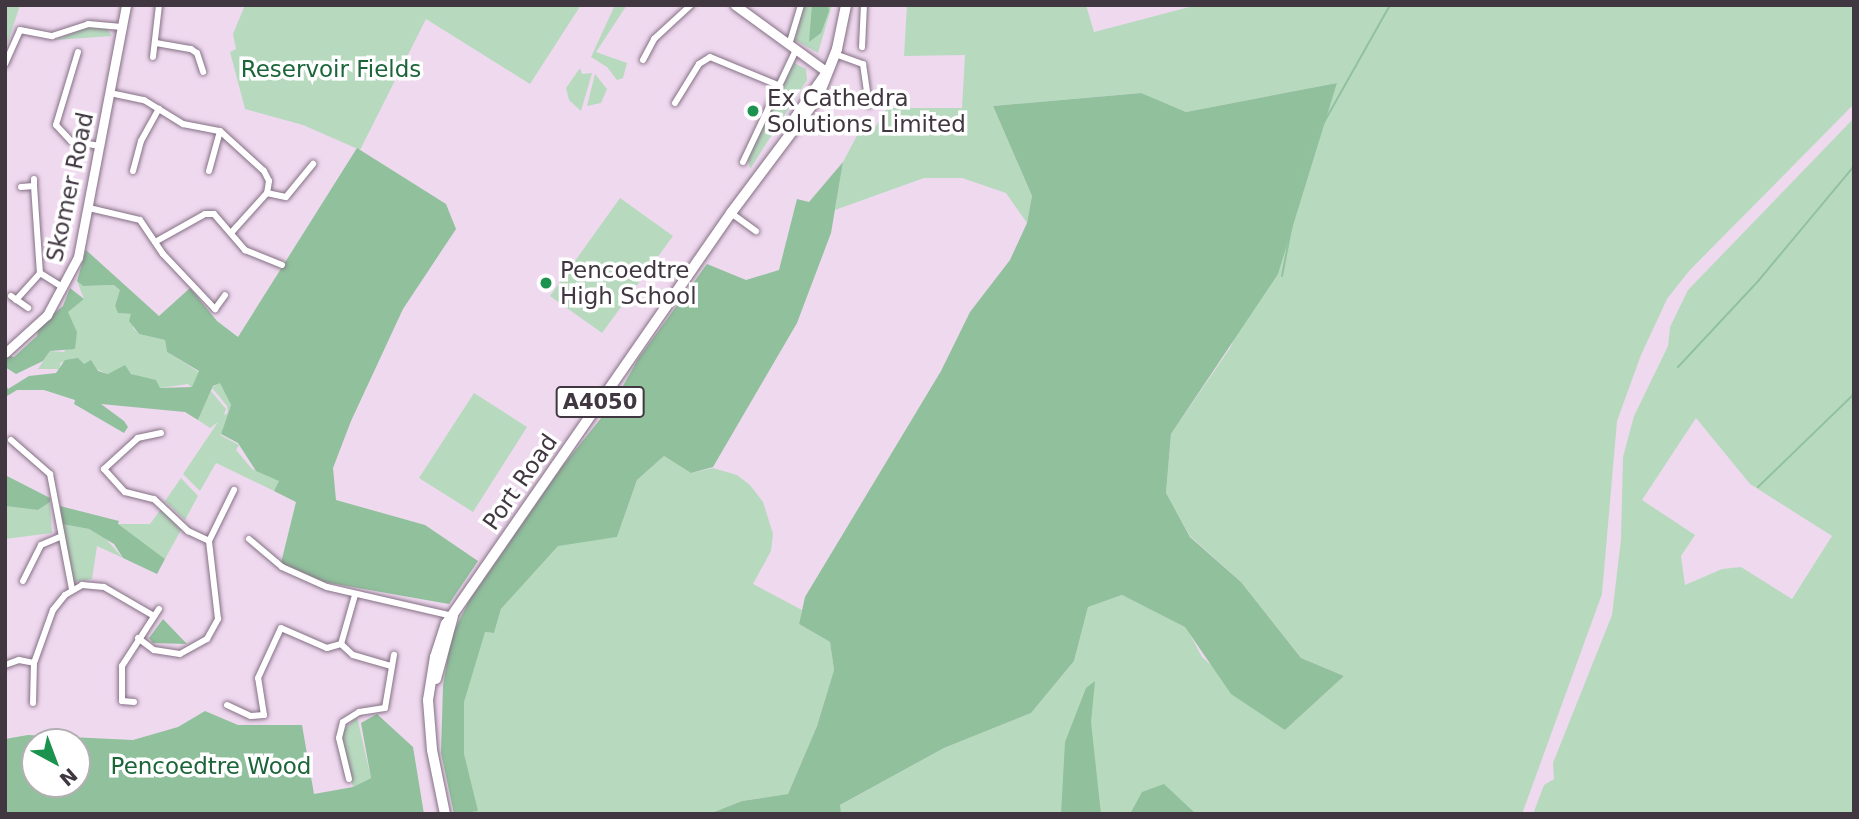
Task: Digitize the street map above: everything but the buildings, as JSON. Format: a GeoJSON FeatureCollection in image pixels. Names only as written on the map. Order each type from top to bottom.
{"type":"FeatureCollection","features":[{"type":"Feature","properties":{"kind":"main road","name":"A4050"},"geometry":{"type":"LineString","coordinates":[[827,72],[835,54],[846,5]]}},
{"type":"Feature","properties":{"kind":"main road","name":"Port Road"},"geometry":{"type":"LineString","coordinates":[[445,814],[430,733],[430,705],[453,616],[790,130],[827,72]]}},
{"type":"Feature","properties":{"kind":"street","name":"Skomer Road"},"geometry":{"type":"LineString","coordinates":[[5,353],[40,323],[64,288],[78,257],[126,5]]}},
{"type":"Feature","properties":{"kind":"street"},"geometry":{"type":"LineString","coordinates":[[153,57],[159,5]]}},
{"type":"Feature","properties":{"kind":"street"},"geometry":{"type":"LineString","coordinates":[[643,60],[654,39],[691,5]]}},
{"type":"Feature","properties":{"kind":"street"},"geometry":{"type":"LineString","coordinates":[[735,5],[827,72]]}},
{"type":"Feature","properties":{"kind":"street"},"geometry":{"type":"LineString","coordinates":[[743,162],[792,48],[801,5]]}},
{"type":"Feature","properties":{"kind":"street"},"geometry":{"type":"LineString","coordinates":[[862,47],[864,5]]}},
{"type":"Feature","properties":{"kind":"street"},"geometry":{"type":"LineString","coordinates":[[5,64],[20,30],[52,36],[88,24],[122,27]]}},
{"type":"Feature","properties":{"kind":"street"},"geometry":{"type":"LineString","coordinates":[[156,43],[191,49],[203,72]]}},
{"type":"Feature","properties":{"kind":"street"},"geometry":{"type":"LineString","coordinates":[[78,52],[56,125],[71,141],[100,146]]}},
{"type":"Feature","properties":{"kind":"street"},"geometry":{"type":"LineString","coordinates":[[835,54],[863,64],[869,105]]}},
{"type":"Feature","properties":{"kind":"street"},"geometry":{"type":"LineString","coordinates":[[675,103],[699,64],[710,57],[778,85]]}},
{"type":"Feature","properties":{"kind":"street"},"geometry":{"type":"LineString","coordinates":[[110,93],[144,100],[183,124],[220,131],[264,171],[269,181],[267,193],[231,233]]}},
{"type":"Feature","properties":{"kind":"street"},"geometry":{"type":"LineString","coordinates":[[133,171],[141,141],[159,109]]}},
{"type":"Feature","properties":{"kind":"street"},"geometry":{"type":"LineString","coordinates":[[209,171],[220,131]]}},
{"type":"Feature","properties":{"kind":"street"},"geometry":{"type":"LineString","coordinates":[[267,193],[286,197],[293,192],[313,164]]}},
{"type":"Feature","properties":{"kind":"street"},"geometry":{"type":"LineString","coordinates":[[21,187],[34,183],[40,273]]}},
{"type":"Feature","properties":{"kind":"street"},"geometry":{"type":"LineString","coordinates":[[89,208],[136,217],[215,309],[225,295]]}},
{"type":"Feature","properties":{"kind":"street"},"geometry":{"type":"LineString","coordinates":[[731,213],[756,231]]}},
{"type":"Feature","properties":{"kind":"street"},"geometry":{"type":"LineString","coordinates":[[155,242],[205,214],[222,220],[246,250],[282,265]]}},
{"type":"Feature","properties":{"kind":"street"},"geometry":{"type":"LineString","coordinates":[[40,273],[64,288]]}},
{"type":"Feature","properties":{"kind":"street"},"geometry":{"type":"LineString","coordinates":[[28,308],[13,298],[40,273]]}},
{"type":"Feature","properties":{"kind":"street"},"geometry":{"type":"LineString","coordinates":[[161,433],[138,438],[103,469],[125,492],[154,499],[188,531],[209,541]]}},
{"type":"Feature","properties":{"kind":"street"},"geometry":{"type":"LineString","coordinates":[[11,440],[50,474],[72,589]]}},
{"type":"Feature","properties":{"kind":"street"},"geometry":{"type":"LineString","coordinates":[[138,638],[153,650],[180,654],[207,639],[218,619],[209,541],[234,490]]}},
{"type":"Feature","properties":{"kind":"street"},"geometry":{"type":"LineString","coordinates":[[23,581],[41,545],[60,537]]}},
{"type":"Feature","properties":{"kind":"street"},"geometry":{"type":"LineString","coordinates":[[249,539],[296,575],[355,595],[453,616]]}},
{"type":"Feature","properties":{"kind":"street"},"geometry":{"type":"LineString","coordinates":[[33,703],[34,663],[45,624],[72,589],[104,587],[154,616]]}},
{"type":"Feature","properties":{"kind":"street"},"geometry":{"type":"LineString","coordinates":[[341,644],[355,595]]}},
{"type":"Feature","properties":{"kind":"street"},"geometry":{"type":"LineString","coordinates":[[134,702],[122,701],[122,666],[159,609]]}},
{"type":"Feature","properties":{"kind":"street"},"geometry":{"type":"LineString","coordinates":[[227,705],[251,716],[264,715],[258,678],[278,630],[285,629],[327,648],[341,644]]}},
{"type":"Feature","properties":{"kind":"street"},"geometry":{"type":"LineString","coordinates":[[341,644],[353,655],[391,666]]}},
{"type":"Feature","properties":{"kind":"street"},"geometry":{"type":"LineString","coordinates":[[349,779],[339,738],[343,722],[359,712],[385,708],[394,655]]}},
{"type":"Feature","properties":{"kind":"street"},"geometry":{"type":"LineString","coordinates":[[5,665],[19,660],[34,663]]}},
{"type":"Feature","properties":{"kind":"green space"},"geometry":{"type":"Polygon","coordinates":[[[5,5],[20,5],[5,51],[5,5]]]}},
{"type":"Feature","properties":{"kind":"green space","name":"Reservoir Fields"},"geometry":{"type":"Polygon","coordinates":[[[245,5],[581,5],[530,84],[426,19],[360,150],[303,125],[245,109],[230,52],[236,49],[233,34],[245,5]]]}},
{"type":"Feature","properties":{"kind":"green space"},"geometry":{"type":"Polygon","coordinates":[[[615,5],[627,5],[596,52],[627,63],[623,78],[617,80],[607,67],[591,57],[615,5]]]}},
{"type":"Feature","properties":{"kind":"green space"},"geometry":{"type":"Polygon","coordinates":[[[804,5],[832,5],[818,53],[795,40],[804,5]]]}},
{"type":"Feature","properties":{"kind":"green space"},"geometry":{"type":"Polygon","coordinates":[[[812,5],[828,5],[829,11],[821,33],[809,42],[812,5]]]}},
{"type":"Feature","properties":{"kind":"green space"},"geometry":{"type":"Polygon","coordinates":[[[907,5],[1086,5],[1094,32],[1197,5],[1854,5],[1854,104],[1689,271],[1667,299],[1641,355],[1617,421],[1602,594],[1522,814],[824,814],[944,748],[1031,713],[1074,661],[1088,607],[1122,595],[1186,627],[1202,657],[1285,730],[1344,676],[1301,658],[1241,582],[1190,536],[1166,494],[1171,434],[1230,348],[1305,184],[1337,83],[1186,112],[1140,93],[993,106],[1032,196],[1027,223],[1006,193],[962,178],[924,178],[835,210],[843,162],[862,126],[873,131],[887,108],[962,108],[965,55],[904,56],[907,5]]]}},
{"type":"Feature","properties":{"kind":"green space"},"geometry":{"type":"Polygon","coordinates":[[[90,26],[106,28],[112,36],[55,40],[90,26]]]}},
{"type":"Feature","properties":{"kind":"green space"},"geometry":{"type":"Polygon","coordinates":[[[794,63],[806,69],[807,80],[750,169],[748,158],[794,63]]]}},
{"type":"Feature","properties":{"kind":"green space"},"geometry":{"type":"Polygon","coordinates":[[[580,68],[582,74],[592,73],[581,111],[569,100],[566,88],[580,68]]]}},
{"type":"Feature","properties":{"kind":"green space"},"geometry":{"type":"Polygon","coordinates":[[[595,74],[607,89],[601,103],[587,106],[595,74]]]}},
{"type":"Feature","properties":{"kind":"green space"},"geometry":{"type":"Polygon","coordinates":[[[1337,83],[1278,274],[1171,434],[1166,493],[1190,537],[1241,582],[1301,658],[1344,676],[1285,730],[1231,694],[1185,627],[1122,595],[1088,607],[1074,661],[1031,713],[944,748],[840,805],[841,814],[709,814],[742,801],[788,794],[817,726],[834,670],[830,642],[799,624],[805,597],[941,371],[970,312],[1010,260],[1027,223],[1032,196],[993,106],[1141,93],[1186,112],[1337,83]]]}},
{"type":"Feature","properties":{"kind":"green space"},"geometry":{"type":"Polygon","coordinates":[[[1854,118],[1854,814],[1533,814],[1544,785],[1554,779],[1553,763],[1612,615],[1621,539],[1623,457],[1634,416],[1668,346],[1670,327],[1688,290],[1854,118]],[[1696,418],[1642,500],[1695,535],[1681,556],[1685,585],[1722,569],[1741,567],[1792,599],[1832,536],[1750,484],[1696,418]]]}},
{"type":"Feature","properties":{"kind":"green space"},"geometry":{"type":"Polygon","coordinates":[[[357,148],[446,204],[456,229],[403,309],[351,421],[333,468],[336,500],[425,525],[478,561],[449,604],[324,582],[281,563],[296,502],[274,491],[279,481],[256,471],[238,443],[221,434],[231,405],[220,383],[213,386],[198,420],[185,412],[101,404],[124,421],[128,427],[124,433],[74,404],[75,400],[44,390],[17,390],[7,396],[5,403],[5,384],[8,389],[29,376],[56,373],[65,360],[78,358],[84,364],[91,360],[98,371],[108,374],[125,365],[131,374],[156,380],[160,388],[192,387],[199,371],[167,352],[165,340],[139,334],[129,321],[131,314],[118,313],[115,306],[120,290],[114,285],[83,286],[77,281],[86,250],[159,316],[190,288],[217,321],[238,337],[357,148]]]}},
{"type":"Feature","properties":{"kind":"green space"},"geometry":{"type":"Polygon","coordinates":[[[843,162],[831,233],[797,323],[713,467],[691,473],[664,456],[637,480],[617,537],[558,546],[501,609],[494,633],[485,632],[464,702],[464,754],[478,811],[454,814],[441,753],[443,686],[451,637],[469,601],[561,468],[614,402],[638,359],[707,264],[746,280],[779,270],[797,199],[809,202],[843,162]]]}},
{"type":"Feature","properties":{"kind":"green space"},"geometry":{"type":"Polygon","coordinates":[[[620,198],[673,236],[602,333],[550,296],[620,198]]]}},
{"type":"Feature","properties":{"kind":"green space"},"geometry":{"type":"Polygon","coordinates":[[[77,281],[83,286],[114,285],[121,290],[115,306],[119,313],[131,314],[133,328],[139,334],[165,340],[167,352],[199,372],[197,383],[192,388],[188,384],[160,388],[126,371],[108,374],[84,364],[61,362],[59,369],[38,369],[50,351],[64,352],[77,332],[67,311],[84,299],[77,281]]]}},
{"type":"Feature","properties":{"kind":"green space"},"geometry":{"type":"Polygon","coordinates":[[[70,288],[84,299],[68,312],[77,332],[75,349],[50,351],[43,361],[16,374],[5,367],[7,356],[14,357],[37,336],[39,326],[63,306],[70,288]]]}},
{"type":"Feature","properties":{"kind":"green space"},"geometry":{"type":"Polygon","coordinates":[[[220,382],[231,405],[220,435],[239,445],[236,450],[252,469],[280,481],[274,491],[216,463],[200,491],[183,474],[218,422],[210,428],[198,420],[211,391],[226,409],[224,415],[228,413],[227,406],[212,388],[220,382]]]}},
{"type":"Feature","properties":{"kind":"green space"},"geometry":{"type":"Polygon","coordinates":[[[474,393],[527,427],[473,512],[419,478],[474,393]]]}},
{"type":"Feature","properties":{"kind":"green space"},"geometry":{"type":"Polygon","coordinates":[[[664,456],[691,473],[713,468],[737,475],[750,485],[763,502],[773,534],[771,551],[753,584],[802,610],[799,624],[830,642],[834,670],[817,726],[788,794],[742,801],[709,814],[456,814],[448,701],[485,632],[494,633],[501,609],[558,545],[617,537],[637,480],[664,456]]]}},
{"type":"Feature","properties":{"kind":"green space"},"geometry":{"type":"Polygon","coordinates":[[[5,475],[50,498],[50,502],[38,510],[5,506],[5,475]]]}},
{"type":"Feature","properties":{"kind":"green space"},"geometry":{"type":"Polygon","coordinates":[[[181,478],[198,496],[185,520],[165,501],[181,478]]]}},
{"type":"Feature","properties":{"kind":"green space"},"geometry":{"type":"Polygon","coordinates":[[[50,502],[52,533],[5,539],[5,506],[38,510],[50,502]]]}},
{"type":"Feature","properties":{"kind":"green space"},"geometry":{"type":"Polygon","coordinates":[[[60,506],[119,521],[118,524],[165,559],[157,574],[123,558],[114,544],[89,529],[62,524],[60,506]]]}},
{"type":"Feature","properties":{"kind":"green space"},"geometry":{"type":"Polygon","coordinates":[[[161,509],[181,530],[165,559],[117,524],[150,524],[161,509]]]}},
{"type":"Feature","properties":{"kind":"green space"},"geometry":{"type":"Polygon","coordinates":[[[62,524],[89,529],[105,538],[123,558],[97,546],[92,579],[74,582],[62,524]]]}},
{"type":"Feature","properties":{"kind":"green space"},"geometry":{"type":"Polygon","coordinates":[[[163,619],[187,644],[153,643],[149,638],[163,619]]]}},
{"type":"Feature","properties":{"kind":"green space"},"geometry":{"type":"Polygon","coordinates":[[[1095,681],[1091,722],[1101,814],[1061,814],[1065,742],[1086,688],[1095,681]]]}},
{"type":"Feature","properties":{"kind":"green space","name":"Pencoedtre Wood"},"geometry":{"type":"Polygon","coordinates":[[[205,711],[238,725],[302,725],[314,794],[353,787],[371,778],[361,723],[377,714],[413,747],[424,814],[5,814],[5,739],[21,736],[21,798],[91,798],[91,738],[133,740],[178,727],[205,711]]]}},
{"type":"Feature","properties":{"kind":"green space"},"geometry":{"type":"Polygon","coordinates":[[[357,717],[371,778],[353,787],[341,733],[357,717]]]}},
{"type":"Feature","properties":{"kind":"green space"},"geometry":{"type":"Polygon","coordinates":[[[1164,784],[1196,814],[1130,814],[1142,792],[1164,784]]]}},
{"type":"Feature","properties":{"kind":"waterway"},"geometry":{"type":"LineString","coordinates":[[1282,276],[1305,156],[1390,5]]}},
{"type":"Feature","properties":{"kind":"waterway"},"geometry":{"type":"LineString","coordinates":[[1678,367],[1759,280],[1854,166]]}},
{"type":"Feature","properties":{"kind":"waterway"},"geometry":{"type":"LineString","coordinates":[[1758,487],[1854,394]]}},
{"type":"Feature","properties":{"kind":"place","name":"Ex Cathedra Solutions Limited"},"geometry":{"type":"Point","coordinates":[753,111]}},
{"type":"Feature","properties":{"kind":"place","name":"Pencoedtre High School"},"geometry":{"type":"Point","coordinates":[546,283]}}]}
